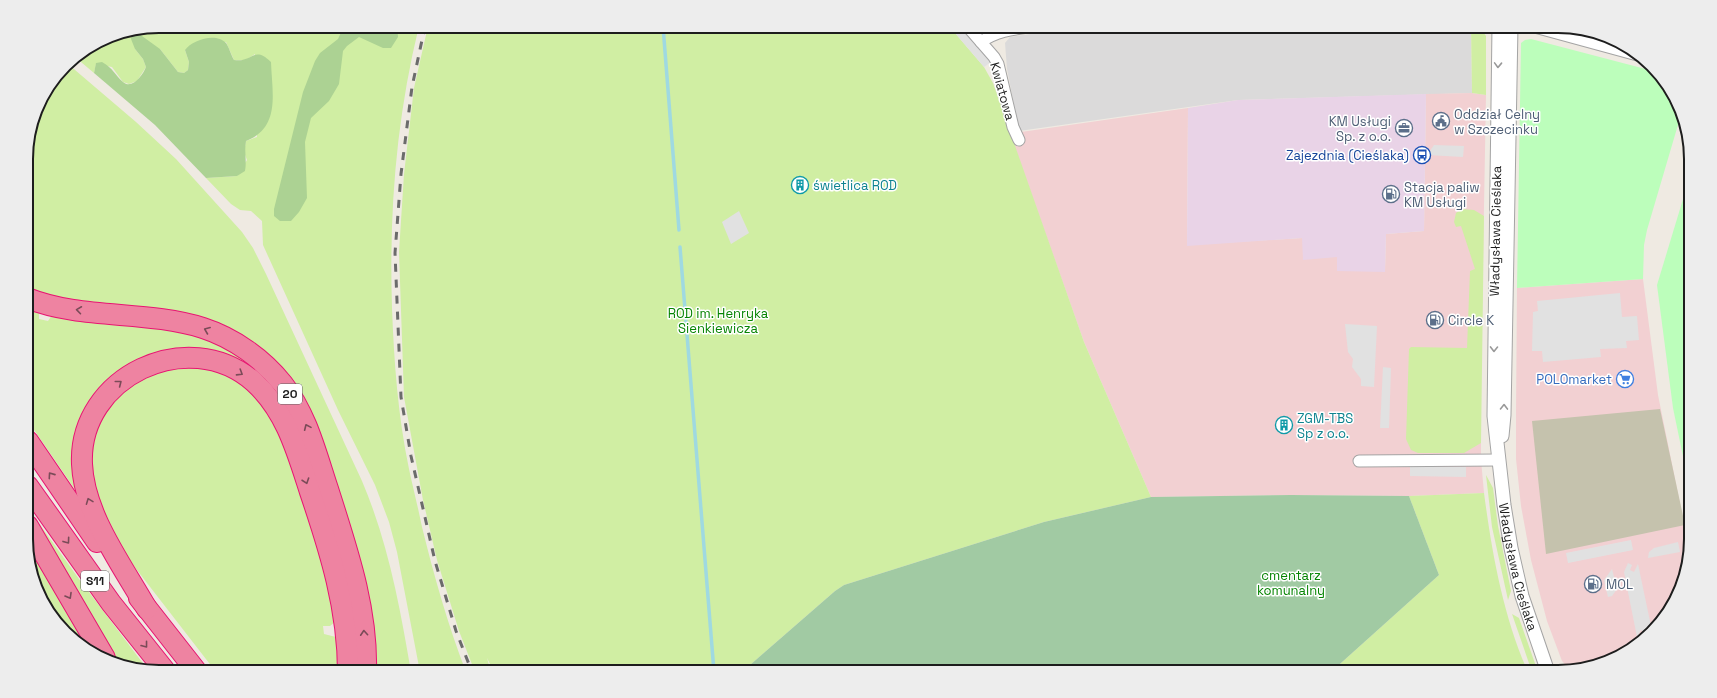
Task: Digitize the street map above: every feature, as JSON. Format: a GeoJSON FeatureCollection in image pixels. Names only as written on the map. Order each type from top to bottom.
{"type":"FeatureCollection","features":[{"type":"Feature","properties":{"kind":"highway","name":"20"},"geometry":{"type":"LineString","coordinates":[[33,299],[76,310],[151,318],[203,328],[240,346],[255,356],[283,384],[298,408],[310,435],[348,553],[357,586],[364,626],[366,665]]}},
{"type":"Feature","properties":{"kind":"highway"},"geometry":{"type":"LineString","coordinates":[[147,609],[101,528],[86,492],[82,464],[82,446],[86,431],[97,406],[106,394],[118,383],[135,372],[152,364],[181,358],[204,359],[222,364],[238,371],[254,382],[274,405],[291,436],[325,535],[342,600],[346,631],[348,665]]}},
{"type":"Feature","properties":{"kind":"highway","name":"S11"},"geometry":{"type":"LineString","coordinates":[[33,448],[97,542],[191,665]]}},
{"type":"Feature","properties":{"kind":"highway","name":"S11"},"geometry":{"type":"LineString","coordinates":[[33,493],[111,603],[160,665]]}},
{"type":"Feature","properties":{"kind":"highway"},"geometry":{"type":"LineString","coordinates":[[33,535],[101,651]]}},
{"type":"Feature","properties":{"kind":"street","name":"Kwiatowa"},"geometry":{"type":"LineString","coordinates":[[973,33],[998,64],[1013,127],[1018,140]]}},
{"type":"Feature","properties":{"kind":"street"},"geometry":{"type":"LineString","coordinates":[[981,42],[998,33]]}},
{"type":"Feature","properties":{"kind":"street","name":"Władysława Cieślaka"},"geometry":{"type":"LineString","coordinates":[[1499,33],[1494,416],[1504,505],[1511,548],[1522,596],[1545,665]]}},
{"type":"Feature","properties":{"kind":"street","name":"Władysława Cieślaka"},"geometry":{"type":"LineString","coordinates":[[1499,460],[1504,408],[1511,33]]}},
{"type":"Feature","properties":{"kind":"street"},"geometry":{"type":"LineString","coordinates":[[1556,33],[1623,51]]}},
{"type":"Feature","properties":{"kind":"street"},"geometry":{"type":"LineString","coordinates":[[1359,461],[1499,460]]}},
{"type":"Feature","properties":{"kind":"shaded area"},"geometry":{"type":"Polygon","coordinates":[[[955,33],[966,33],[991,62],[984,67],[955,33]]]}},
{"type":"Feature","properties":{"kind":"shaded area"},"geometry":{"type":"Polygon","coordinates":[[[1037,33],[1471,33],[1472,93],[1238,100],[1019,131],[1007,69],[1005,43],[1010,37],[1037,33]]]}},
{"type":"Feature","properties":{"kind":"shaded area"},"geometry":{"type":"Polygon","coordinates":[[[1472,93],[1486,95],[1481,374],[1481,460],[1484,493],[1409,496],[1291,495],[1151,497],[1084,342],[1013,142],[1024,139],[1021,132],[1188,108],[1187,245],[1302,238],[1337,257],[1337,270],[1385,271],[1386,234],[1424,231],[1426,94],[1472,93]]]}},
{"type":"Feature","properties":{"kind":"shaded area"},"geometry":{"type":"Polygon","coordinates":[[[1426,94],[1424,231],[1386,234],[1385,272],[1337,271],[1337,257],[1303,260],[1302,238],[1187,246],[1188,108],[1238,100],[1426,94]]]}},
{"type":"Feature","properties":{"kind":"shaded area"},"geometry":{"type":"Polygon","coordinates":[[[1434,145],[1464,146],[1463,157],[1427,155],[1434,145]]]}},
{"type":"Feature","properties":{"kind":"shaded area"},"geometry":{"type":"Polygon","coordinates":[[[739,211],[749,233],[731,244],[722,222],[739,211]]]}},
{"type":"Feature","properties":{"kind":"shaded area"},"geometry":{"type":"Polygon","coordinates":[[[1643,279],[1658,395],[1684,523],[1682,563],[1671,595],[1658,616],[1647,628],[1635,639],[1614,652],[1582,663],[1566,665],[1562,661],[1547,621],[1531,560],[1521,506],[1516,459],[1517,288],[1643,279]]]}},
{"type":"Feature","properties":{"kind":"shaded area"},"geometry":{"type":"Polygon","coordinates":[[[1620,293],[1622,317],[1637,316],[1639,340],[1626,341],[1627,348],[1600,349],[1601,357],[1543,362],[1542,351],[1532,351],[1533,312],[1538,311],[1537,301],[1620,293]]]}},
{"type":"Feature","properties":{"kind":"shaded area"},"geometry":{"type":"Polygon","coordinates":[[[1345,324],[1377,326],[1374,387],[1361,386],[1361,379],[1352,367],[1353,359],[1348,352],[1345,324]]]}},
{"type":"Feature","properties":{"kind":"shaded area"},"geometry":{"type":"Polygon","coordinates":[[[1383,367],[1391,368],[1389,428],[1380,428],[1383,367]]]}},
{"type":"Feature","properties":{"kind":"shaded area"},"geometry":{"type":"Polygon","coordinates":[[[1660,409],[1684,525],[1546,554],[1532,421],[1660,409]]]}},
{"type":"Feature","properties":{"kind":"shaded area"},"geometry":{"type":"Polygon","coordinates":[[[1410,467],[1466,467],[1466,477],[1410,476],[1410,467]]]}},
{"type":"Feature","properties":{"kind":"shaded area"},"geometry":{"type":"Polygon","coordinates":[[[1631,540],[1633,550],[1568,563],[1566,553],[1631,540]]]}},
{"type":"Feature","properties":{"kind":"shaded area"},"geometry":{"type":"Polygon","coordinates":[[[1678,542],[1680,552],[1648,558],[1649,552],[1654,548],[1678,542]]]}},
{"type":"Feature","properties":{"kind":"shaded area"},"geometry":{"type":"Polygon","coordinates":[[[1628,563],[1632,565],[1630,570],[1634,572],[1638,564],[1651,624],[1643,631],[1641,630],[1637,637],[1624,572],[1628,563]]]}},
{"type":"Feature","properties":{"kind":"shaded area"},"geometry":{"type":"Polygon","coordinates":[[[1612,569],[1617,589],[1612,596],[1608,597],[1604,580],[1612,569]]]}},
{"type":"Feature","properties":{"kind":"green space"},"geometry":{"type":"Polygon","coordinates":[[[341,33],[398,33],[398,37],[391,48],[383,48],[359,37],[343,51],[339,84],[329,101],[311,118],[305,142],[307,198],[299,212],[291,221],[280,221],[274,216],[274,209],[303,92],[315,61],[320,53],[338,39],[341,33]]]}},
{"type":"Feature","properties":{"kind":"green space"},"geometry":{"type":"Polygon","coordinates":[[[417,33],[405,96],[393,201],[391,272],[395,369],[405,449],[422,527],[431,564],[463,665],[419,665],[397,552],[389,522],[375,485],[338,410],[263,245],[262,221],[251,211],[240,210],[231,204],[206,178],[237,176],[247,160],[244,152],[246,141],[257,137],[255,54],[246,60],[234,60],[226,42],[185,50],[189,62],[188,70],[184,73],[178,72],[160,49],[135,49],[143,59],[146,67],[137,81],[129,84],[123,82],[112,67],[96,64],[94,73],[80,61],[96,50],[111,43],[127,37],[143,34],[417,33]]]}},
{"type":"Feature","properties":{"kind":"green space","name":"ROD im. Henryka Sienkiewicza"},"geometry":{"type":"Polygon","coordinates":[[[426,33],[955,33],[984,67],[993,83],[1084,342],[1151,497],[1044,522],[844,585],[835,591],[750,665],[490,665],[487,658],[489,665],[472,665],[459,631],[437,560],[423,500],[404,397],[399,252],[404,174],[414,88],[426,33]]]}},
{"type":"Feature","properties":{"kind":"green space"},"geometry":{"type":"Polygon","coordinates":[[[1471,33],[1484,33],[1486,36],[1486,95],[1472,93],[1471,33]]]}},
{"type":"Feature","properties":{"kind":"green space"},"geometry":{"type":"Polygon","coordinates":[[[140,35],[160,49],[178,72],[184,73],[188,70],[189,62],[185,50],[188,46],[198,40],[210,38],[216,38],[226,43],[234,60],[260,55],[271,62],[273,97],[270,118],[265,127],[257,135],[246,141],[245,171],[237,176],[206,178],[155,125],[94,73],[96,63],[102,62],[126,84],[133,83],[137,80],[146,67],[131,39],[131,36],[140,35]]]}},
{"type":"Feature","properties":{"kind":"green space"},"geometry":{"type":"Polygon","coordinates":[[[1531,39],[1646,69],[1658,82],[1667,96],[1679,123],[1647,230],[1644,245],[1643,279],[1517,288],[1521,43],[1525,40],[1531,39]]]}},
{"type":"Feature","properties":{"kind":"green space"},"geometry":{"type":"Polygon","coordinates":[[[72,68],[136,122],[176,159],[242,232],[253,248],[362,481],[371,504],[392,575],[410,665],[370,665],[261,352],[33,292],[34,143],[37,127],[46,103],[59,82],[72,68]]]}},
{"type":"Feature","properties":{"kind":"green space"},"geometry":{"type":"Polygon","coordinates":[[[1684,196],[1684,461],[1673,408],[1657,285],[1684,196]]]}},
{"type":"Feature","properties":{"kind":"green space"},"geometry":{"type":"Polygon","coordinates":[[[1462,209],[1474,210],[1484,216],[1481,443],[1464,453],[1418,453],[1411,450],[1406,439],[1409,349],[1411,347],[1467,348],[1470,271],[1475,269],[1461,226],[1456,227],[1454,222],[1456,213],[1462,209]]]}},
{"type":"Feature","properties":{"kind":"green space"},"geometry":{"type":"Polygon","coordinates":[[[33,308],[39,312],[39,319],[48,321],[52,315],[167,326],[224,343],[272,380],[283,406],[177,350],[158,353],[142,358],[125,367],[109,381],[76,491],[33,428],[33,308]]]}},
{"type":"Feature","properties":{"kind":"green space"},"geometry":{"type":"Polygon","coordinates":[[[195,365],[229,375],[252,391],[280,428],[317,533],[336,621],[330,626],[323,626],[324,634],[336,637],[340,665],[211,665],[123,552],[93,491],[89,446],[108,402],[149,373],[195,365]]]}},
{"type":"Feature","properties":{"kind":"green space"},"geometry":{"type":"Polygon","coordinates":[[[1486,475],[1493,488],[1498,526],[1511,591],[1508,600],[1492,527],[1486,475]]]}},
{"type":"Feature","properties":{"kind":"green space"},"geometry":{"type":"Polygon","coordinates":[[[1484,493],[1495,561],[1505,607],[1525,665],[1339,665],[1439,575],[1409,496],[1484,493]]]}},
{"type":"Feature","properties":{"kind":"green space","name":"cmentarz komunalny"},"geometry":{"type":"Polygon","coordinates":[[[1291,495],[1409,496],[1439,575],[1339,665],[750,665],[835,591],[844,585],[1044,522],[1151,497],[1291,495]]]}},
{"type":"Feature","properties":{"kind":"green space"},"geometry":{"type":"Polygon","coordinates":[[[33,515],[143,664],[127,661],[110,655],[33,522],[33,515]]]}},
{"type":"Feature","properties":{"kind":"green space"},"geometry":{"type":"Polygon","coordinates":[[[33,548],[88,644],[64,622],[54,609],[46,595],[40,579],[35,563],[33,548]]]}},
{"type":"Feature","properties":{"kind":"green space"},"geometry":{"type":"Polygon","coordinates":[[[1512,614],[1519,618],[1536,665],[1530,665],[1512,614]]]}},
{"type":"Feature","properties":{"kind":"waterway"},"geometry":{"type":"LineString","coordinates":[[664,33],[679,230]]}},
{"type":"Feature","properties":{"kind":"waterway"},"geometry":{"type":"LineString","coordinates":[[680,247],[713,665]]}},
{"type":"Feature","properties":{"kind":"railway"},"geometry":{"type":"LineString","coordinates":[[424,33],[412,87],[401,174],[395,253],[401,397],[411,456],[435,561],[456,631],[469,665]]}},
{"type":"Feature","properties":{"kind":"place","name":"Oddział Celny w Szczecinku"},"geometry":{"type":"Point","coordinates":[1441,121]}},
{"type":"Feature","properties":{"kind":"place","name":"KM Usługi Sp. z o.o."},"geometry":{"type":"Point","coordinates":[1404,128]}},
{"type":"Feature","properties":{"kind":"place","name":"Zajezdnia (Cieślaka)"},"geometry":{"type":"Point","coordinates":[1422,155]}},
{"type":"Feature","properties":{"kind":"place","name":"świetlica ROD"},"geometry":{"type":"Point","coordinates":[800,185]}},
{"type":"Feature","properties":{"kind":"place","name":"Stacja paliw KM Usługi"},"geometry":{"type":"Point","coordinates":[1391,194]}},
{"type":"Feature","properties":{"kind":"place","name":"Circle K"},"geometry":{"type":"Point","coordinates":[1435,320]}},
{"type":"Feature","properties":{"kind":"place","name":"POLOmarket"},"geometry":{"type":"Point","coordinates":[1625,379]}},
{"type":"Feature","properties":{"kind":"place","name":"ZGM-TBS Sp z o.o."},"geometry":{"type":"Point","coordinates":[1284,425]}},
{"type":"Feature","properties":{"kind":"place","name":"MOL"},"geometry":{"type":"Point","coordinates":[1593,584]}}]}
